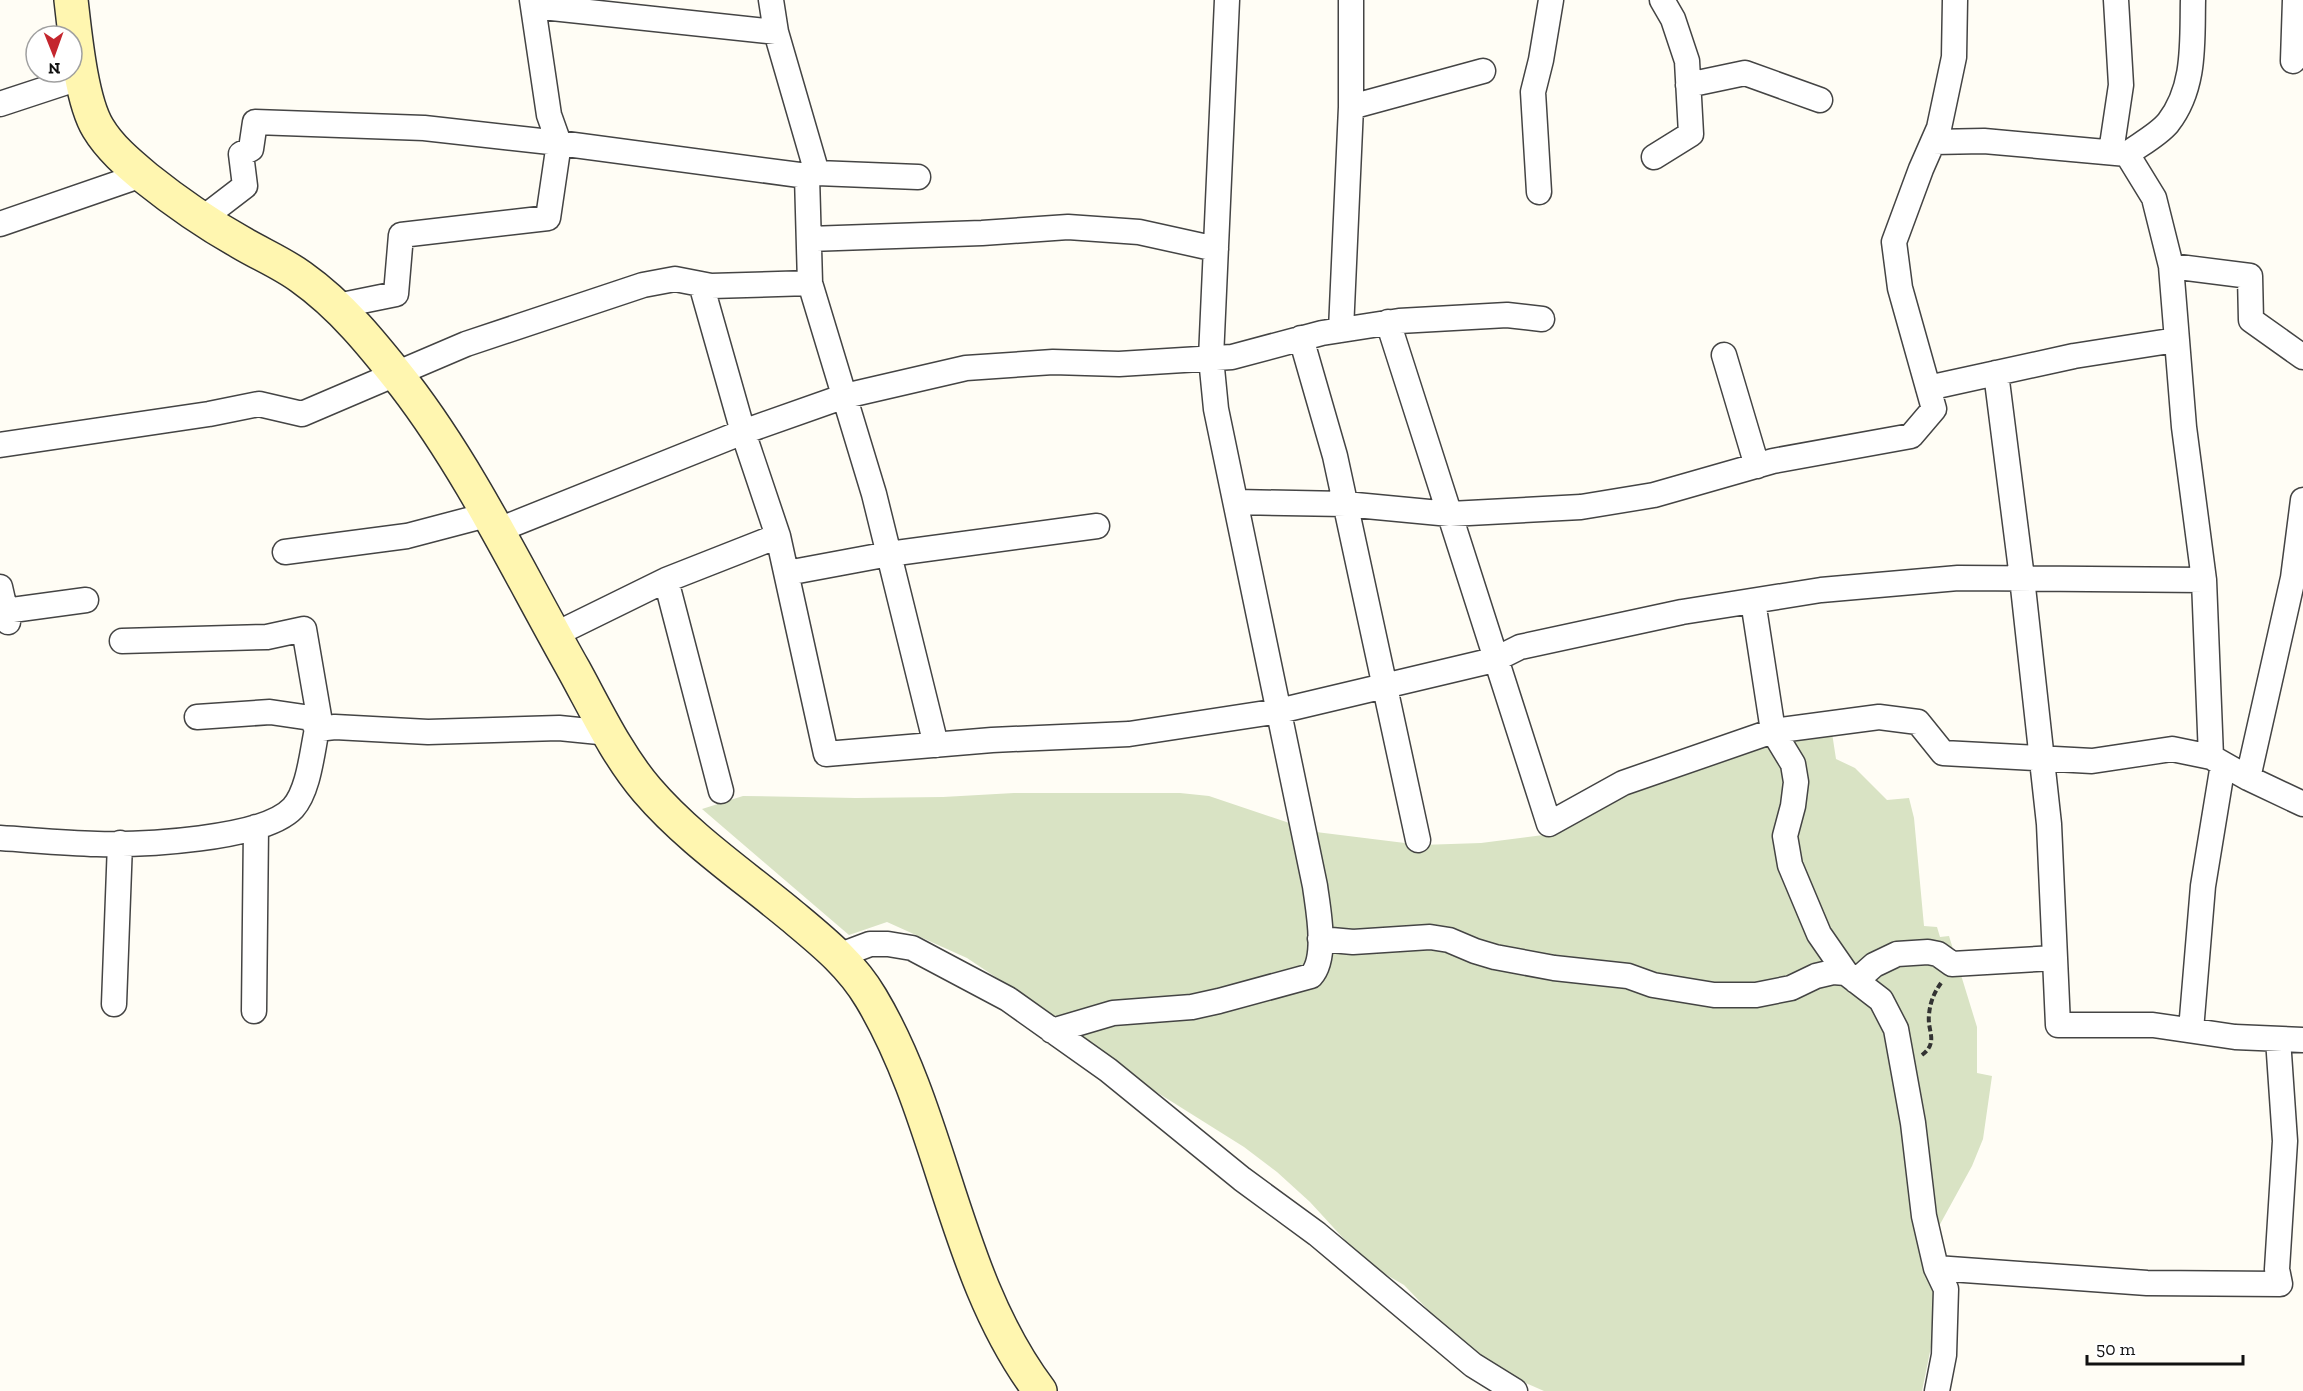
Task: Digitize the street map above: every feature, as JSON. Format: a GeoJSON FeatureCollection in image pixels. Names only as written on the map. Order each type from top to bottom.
{"type":"FeatureCollection","features":[{"type":"Feature","properties":{"kind":"street"},"geometry":{"type":"LineString","coordinates":[[71,0],[74,24]]}},
{"type":"Feature","properties":{"kind":"street"},"geometry":{"type":"LineString","coordinates":[[771,0],[776,32],[812,175],[809,239],[810,283],[874,494],[936,746]]}},
{"type":"Feature","properties":{"kind":"street"},"geometry":{"type":"LineString","coordinates":[[1052,1031],[1113,1013],[1192,1007],[1210,1003],[1311,976],[1316,970],[1321,925],[1315,886],[1216,409],[1211,358],[1227,0]]}},
{"type":"Feature","properties":{"kind":"street"},"geometry":{"type":"LineString","coordinates":[[1341,330],[1351,107],[1351,0]]}},
{"type":"Feature","properties":{"kind":"street"},"geometry":{"type":"LineString","coordinates":[[1539,192],[1533,92],[1551,0]]}},
{"type":"Feature","properties":{"kind":"street"},"geometry":{"type":"LineString","coordinates":[[1654,157],[1691,134],[1687,61],[1673,19],[1662,0]]}},
{"type":"Feature","properties":{"kind":"street"},"geometry":{"type":"LineString","coordinates":[[1236,502],[1345,504],[1450,514],[1581,507],[1654,495],[1757,466],[1911,436],[1934,409],[1900,288],[1894,242],[1939,128],[1954,57],[1955,0]]}},
{"type":"Feature","properties":{"kind":"street"},"geometry":{"type":"LineString","coordinates":[[2116,0],[2121,85],[2119,153],[2154,198],[2171,266],[2184,426],[2204,580],[2217,760],[2203,886],[2191,1030]]}},
{"type":"Feature","properties":{"kind":"street"},"geometry":{"type":"LineString","coordinates":[[1933,142],[1984,141],[2119,153],[2167,124],[2178,104],[2191,73],[2193,0]]}},
{"type":"Feature","properties":{"kind":"street"},"geometry":{"type":"LineString","coordinates":[[2293,62],[2295,0]]}},
{"type":"Feature","properties":{"kind":"street"},"geometry":{"type":"LineString","coordinates":[[337,306],[396,294],[401,235],[548,218],[559,143],[549,115],[532,3],[776,32]]}},
{"type":"Feature","properties":{"kind":"street"},"geometry":{"type":"LineString","coordinates":[[1351,107],[1483,71]]}},
{"type":"Feature","properties":{"kind":"street"},"geometry":{"type":"LineString","coordinates":[[1688,85],[1745,73],[1820,100]]}},
{"type":"Feature","properties":{"kind":"street"},"geometry":{"type":"LineString","coordinates":[[0,104],[61,84]]}},
{"type":"Feature","properties":{"kind":"street"},"geometry":{"type":"LineString","coordinates":[[84,84],[90,113],[96,126],[122,157],[142,175],[183,208],[301,276],[337,306],[365,336],[424,410],[492,523],[609,733],[647,790],[679,822],[838,956],[856,975],[895,1043],[914,1089],[982,1284],[1000,1326],[1040,1391]]}},
{"type":"Feature","properties":{"kind":"street"},"geometry":{"type":"LineString","coordinates":[[201,219],[245,186],[241,154],[251,149],[255,122],[424,128],[812,175],[918,177]]}},
{"type":"Feature","properties":{"kind":"street"},"geometry":{"type":"LineString","coordinates":[[0,224],[142,175]]}},
{"type":"Feature","properties":{"kind":"street"},"geometry":{"type":"LineString","coordinates":[[809,239],[982,233],[1068,227],[1139,232],[1216,249]]}},
{"type":"Feature","properties":{"kind":"street"},"geometry":{"type":"LineString","coordinates":[[2171,266],[2250,276],[2251,320],[2303,357]]}},
{"type":"Feature","properties":{"kind":"street"},"geometry":{"type":"LineString","coordinates":[[0,445],[209,414],[259,404],[302,414],[466,344],[643,285],[675,279],[711,286],[810,283]]}},
{"type":"Feature","properties":{"kind":"street"},"geometry":{"type":"LineString","coordinates":[[701,284],[743,432],[778,536],[826,754],[992,740],[1130,734],[1279,711],[1496,658],[1520,647],[1682,612],[1821,590],[1958,578],[2204,580]]}},
{"type":"Feature","properties":{"kind":"street"},"geometry":{"type":"LineString","coordinates":[[285,552],[492,523],[845,396],[966,368],[1053,362],[1119,363],[1232,357],[1301,338],[1388,322],[1507,315],[1542,319]]}},
{"type":"Feature","properties":{"kind":"street"},"geometry":{"type":"LineString","coordinates":[[1388,322],[1549,824],[1623,783],[1773,731],[1879,717],[1918,722],[1943,753],[2092,761],[2172,748],[2217,760],[2248,778],[2303,804]]}},
{"type":"Feature","properties":{"kind":"street"},"geometry":{"type":"LineString","coordinates":[[1301,338],[1335,456],[1418,840]]}},
{"type":"Feature","properties":{"kind":"street"},"geometry":{"type":"LineString","coordinates":[[1928,388],[2074,356],[2176,340]]}},
{"type":"Feature","properties":{"kind":"street"},"geometry":{"type":"LineString","coordinates":[[1724,355],[1757,466]]}},
{"type":"Feature","properties":{"kind":"street"},"geometry":{"type":"LineString","coordinates":[[1996,373],[2022,578],[2049,824],[2058,1025],[2153,1024],[2235,1037],[2303,1040]]}},
{"type":"Feature","properties":{"kind":"street"},"geometry":{"type":"LineString","coordinates":[[2248,778],[2294,578],[2303,500]]}},
{"type":"Feature","properties":{"kind":"street"},"geometry":{"type":"LineString","coordinates":[[787,573],[889,554],[1097,526]]}},
{"type":"Feature","properties":{"kind":"street"},"geometry":{"type":"LineString","coordinates":[[554,635],[666,580],[778,536]]}},
{"type":"Feature","properties":{"kind":"street"},"geometry":{"type":"LineString","coordinates":[[666,580],[721,791]]}},
{"type":"Feature","properties":{"kind":"street"},"geometry":{"type":"LineString","coordinates":[[0,587],[6,617],[86,600]]}},
{"type":"Feature","properties":{"kind":"street"},"geometry":{"type":"LineString","coordinates":[[1753,601],[1773,731],[1793,764],[1796,782],[1793,806],[1785,836],[1790,865],[1819,933],[1851,977],[1881,1000],[1896,1029],[1913,1123],[1924,1216],[1936,1268],[1946,1289],[1944,1355],[1937,1391]]}},
{"type":"Feature","properties":{"kind":"street"},"geometry":{"type":"LineString","coordinates":[[0,838],[98,844],[182,840],[232,833],[269,824],[293,808],[306,783],[319,729],[304,629],[267,637],[123,641]]}},
{"type":"Feature","properties":{"kind":"street"},"geometry":{"type":"LineString","coordinates":[[197,717],[270,712],[310,717],[319,729]]}},
{"type":"Feature","properties":{"kind":"street"},"geometry":{"type":"LineString","coordinates":[[319,729],[335,727],[428,732],[559,728],[609,733]]}},
{"type":"Feature","properties":{"kind":"street"},"geometry":{"type":"LineString","coordinates":[[254,1011],[256,827]]}},
{"type":"Feature","properties":{"kind":"street"},"geometry":{"type":"LineString","coordinates":[[114,1004],[120,843]]}},
{"type":"Feature","properties":{"kind":"street"},"geometry":{"type":"LineString","coordinates":[[1320,939],[1353,942],[1430,937],[1449,940],[1495,957],[1554,968],[1628,976],[1653,985],[1714,995],[1756,995],[1791,988],[1816,976],[1833,972],[1851,977],[1897,954],[1938,954],[1952,964],[2055,958]]}},
{"type":"Feature","properties":{"kind":"street"},"geometry":{"type":"LineString","coordinates":[[838,956],[870,944],[912,948],[1008,999],[1108,1070],[1242,1179],[1317,1234],[1473,1365],[1515,1391]]}},
{"type":"Feature","properties":{"kind":"street"},"geometry":{"type":"LineString","coordinates":[[1936,1268],[2147,1283],[2280,1284],[2277,1269],[2294,1132],[2278,1039]]}},
{"type":"Feature","properties":{"kind":"path"},"geometry":{"type":"LineString","coordinates":[[1921,1056],[1929,1050],[1932,1034],[1928,1017],[1931,999],[1952,964]]}},
{"type":"Feature","properties":{"kind":"green space"},"geometry":{"type":"Polygon","coordinates":[[[1832,733],[1836,759],[1855,768],[1887,800],[1909,798],[1914,818],[1924,926],[1937,927],[1940,937],[1949,936],[1977,1027],[1977,1073],[1992,1076],[1983,1139],[1972,1166],[1927,1248],[1933,1292],[1933,1337],[1922,1391],[1544,1391],[1507,1375],[1462,1345],[1404,1285],[1366,1263],[1310,1202],[1277,1172],[1244,1147],[1150,1088],[1051,1014],[967,958],[887,922],[849,935],[702,809],[743,796],[856,798],[1014,793],[1180,793],[1209,796],[1316,832],[1421,845],[1481,843],[1543,835],[1598,802],[1766,739],[1832,733]]]}}]}
